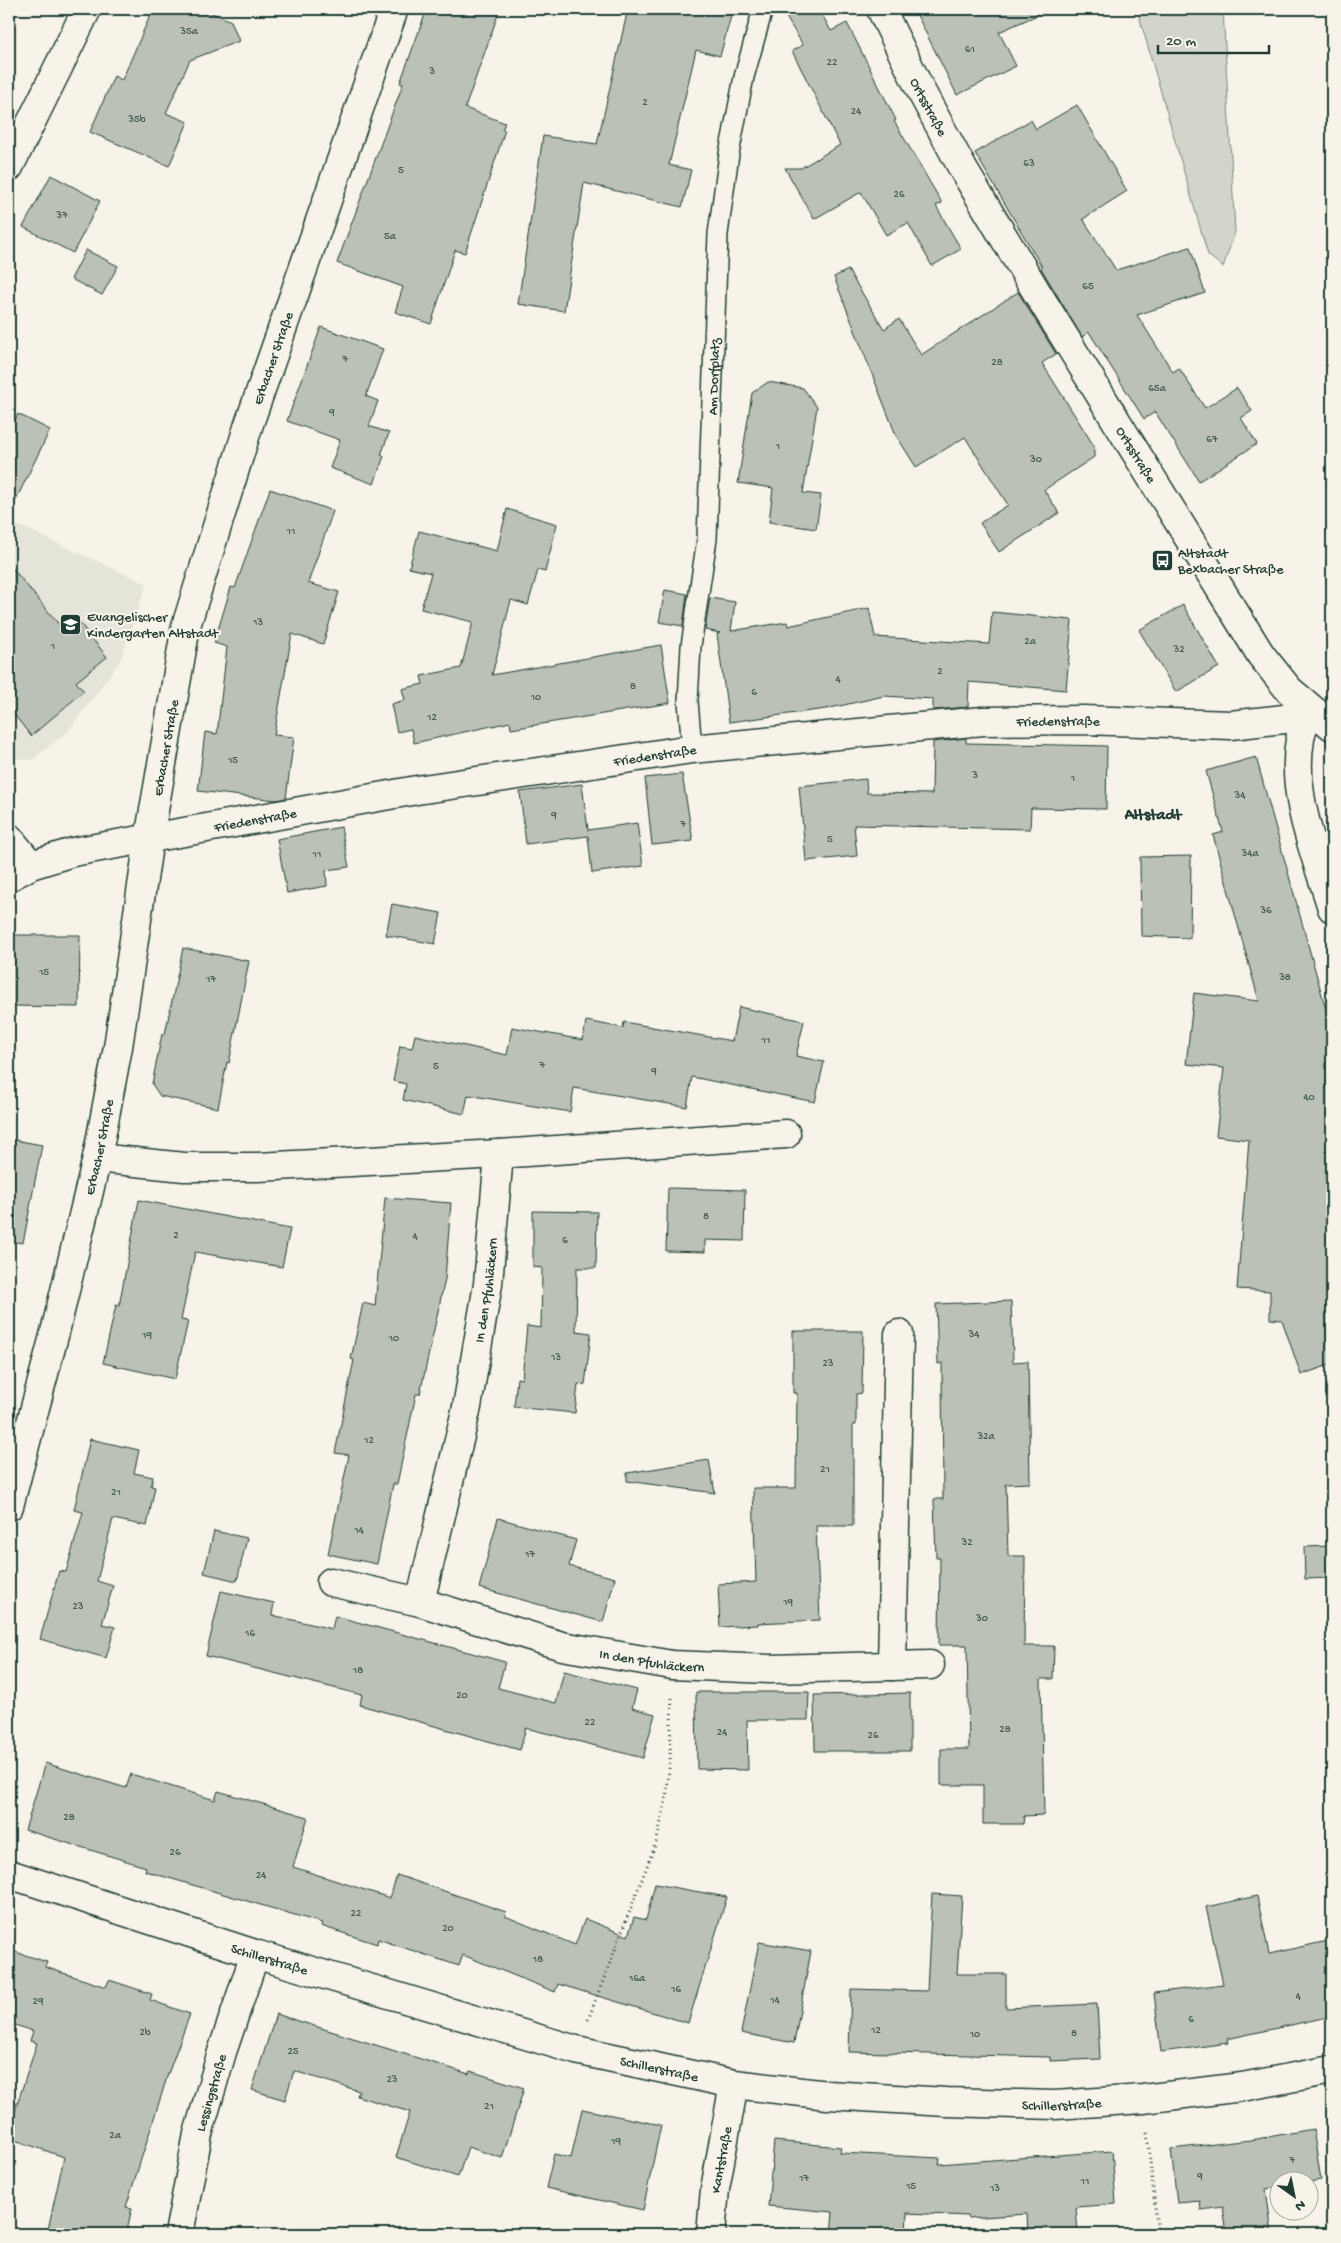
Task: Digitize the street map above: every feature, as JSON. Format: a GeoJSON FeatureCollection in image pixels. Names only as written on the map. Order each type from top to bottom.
{"type":"FeatureCollection","features":[{"type":"Feature","properties":{"kind":"street"},"geometry":{"type":"LineString","coordinates":[[9,167],[87,9]]}},
{"type":"Feature","properties":{"kind":"street","name":"Erbacher Straße"},"geometry":{"type":"LineString","coordinates":[[9,1506],[55,1332],[97,1158],[118,1047],[149,839],[186,626],[248,424],[394,9]]}},
{"type":"Feature","properties":{"kind":"street","name":"Ortsstraße"},"geometry":{"type":"LineString","coordinates":[[882,9],[921,91],[963,169],[1036,291],[1261,655],[1289,690],[1310,710],[1332,726]]}},
{"type":"Feature","properties":{"kind":"street"},"geometry":{"type":"LineString","coordinates":[[1310,710],[1300,737],[1297,770],[1304,814],[1332,908]]}},
{"type":"Feature","properties":{"kind":"street","name":"Friedenstraße"},"geometry":{"type":"LineString","coordinates":[[20,871],[74,852],[417,790],[692,749],[983,721],[1083,720],[1231,725],[1284,719],[1310,710]]}},
{"type":"Feature","properties":{"kind":"street"},"geometry":{"type":"LineString","coordinates":[[9,838],[20,871]]}},
{"type":"Feature","properties":{"kind":"street"},"geometry":{"type":"LineString","coordinates":[[97,1158],[184,1167],[258,1167],[499,1154],[786,1134]]}},
{"type":"Feature","properties":{"kind":"street","name":"In den Pfuhläckern"},"geometry":{"type":"LineString","coordinates":[[420,1602],[472,1379],[488,1284],[499,1154]]}},
{"type":"Feature","properties":{"kind":"street"},"geometry":{"type":"LineString","coordinates":[[892,1666],[899,1334]]}},
{"type":"Feature","properties":{"kind":"street","name":"In den Pfuhläckern"},"geometry":{"type":"LineString","coordinates":[[331,1582],[420,1602],[562,1646],[672,1665],[770,1669],[930,1664]]}},
{"type":"Feature","properties":{"kind":"street","name":"Schillerstraße"},"geometry":{"type":"LineString","coordinates":[[9,1874],[255,1954],[576,2050],[734,2084],[828,2095],[946,2102],[1055,2105],[1143,2099],[1242,2087],[1332,2070]]}},
{"type":"Feature","properties":{"kind":"street","name":"Lessingstraße"},"geometry":{"type":"LineString","coordinates":[[179,2234],[198,2134],[222,2052],[255,1954]]}},
{"type":"Feature","properties":{"kind":"street","name":"Kantstraße"},"geometry":{"type":"LineString","coordinates":[[711,2234],[715,2189],[734,2084]]}},
{"type":"Feature","properties":{"kind":"lane","name":"Am Dorfplatz"},"geometry":{"type":"LineString","coordinates":[[692,749],[688,701],[691,646],[707,539],[718,234],[744,78],[763,9]]}},
{"type":"Feature","properties":{"kind":"path"},"geometry":{"type":"LineString","coordinates":[[576,2050],[657,1840],[666,1800],[670,1759],[672,1665]]}},
{"type":"Feature","properties":{"kind":"path"},"geometry":{"type":"LineString","coordinates":[[1143,2099],[1158,2234]]}},
{"type":"Feature","properties":{"kind":"shaded area"},"geometry":{"type":"Polygon","coordinates":[[[1137,9],[1223,9],[1235,232],[1223,267],[1208,255],[1137,9]]]}},
{"type":"Feature","properties":{"kind":"shaded area","name":"Evangelischer Kindergarten Altstadt"},"geometry":{"type":"Polygon","coordinates":[[[9,521],[147,584],[119,663],[68,731],[32,760],[9,758],[9,521]]]}},
{"type":"Feature","properties":{"kind":"building"},"geometry":{"type":"Polygon","coordinates":[[[153,9],[203,9],[231,21],[239,41],[190,60],[166,113],[188,122],[169,166],[90,132],[114,76],[122,80],[153,9]]]}},
{"type":"Feature","properties":{"kind":"building"},"geometry":{"type":"Polygon","coordinates":[[[427,9],[500,9],[465,108],[505,123],[502,130],[505,130],[465,253],[455,250],[431,324],[395,312],[403,287],[337,263],[403,84],[400,83],[427,9]]]}},
{"type":"Feature","properties":{"kind":"building"},"geometry":{"type":"Polygon","coordinates":[[[628,9],[733,9],[720,56],[696,50],[669,165],[691,170],[682,207],[584,183],[564,311],[518,304],[543,136],[597,144],[628,9]]]}},
{"type":"Feature","properties":{"kind":"building"},"geometry":{"type":"Polygon","coordinates":[[[781,9],[819,9],[831,31],[847,23],[896,120],[894,121],[942,203],[936,206],[961,249],[932,266],[908,223],[886,235],[861,192],[814,219],[785,168],[801,168],[840,145],[792,51],[803,45],[781,9]]]}},
{"type":"Feature","properties":{"kind":"building"},"geometry":{"type":"Polygon","coordinates":[[[914,9],[1051,9],[999,32],[1016,66],[957,95],[914,9]]]}},
{"type":"Feature","properties":{"kind":"building"},"geometry":{"type":"Polygon","coordinates":[[[1077,105],[1127,191],[1083,219],[1116,270],[1190,247],[1205,293],[1137,315],[1173,372],[1179,368],[1205,408],[1237,388],[1252,411],[1241,418],[1257,444],[1199,481],[1155,412],[1144,419],[1089,332],[1082,337],[975,153],[1031,120],[1036,129],[1077,105]]]}},
{"type":"Feature","properties":{"kind":"building"},"geometry":{"type":"Polygon","coordinates":[[[51,175],[100,201],[73,253],[23,227],[51,175]]]}},
{"type":"Feature","properties":{"kind":"building"},"geometry":{"type":"Polygon","coordinates":[[[86,250],[118,266],[102,295],[71,279],[86,250]]]}},
{"type":"Feature","properties":{"kind":"building"},"geometry":{"type":"Polygon","coordinates":[[[848,270],[884,329],[899,319],[921,355],[1018,292],[1056,354],[1042,363],[1094,446],[1094,457],[1044,490],[1059,513],[999,552],[980,523],[1008,505],[965,437],[916,467],[896,435],[834,277],[848,270]]]}},
{"type":"Feature","properties":{"kind":"building"},"geometry":{"type":"Polygon","coordinates":[[[321,327],[383,349],[366,396],[378,401],[369,426],[389,433],[381,455],[384,456],[374,484],[330,468],[340,440],[287,421],[321,327]]]}},
{"type":"Feature","properties":{"kind":"building"},"geometry":{"type":"Polygon","coordinates":[[[768,382],[803,388],[817,407],[803,493],[821,495],[816,529],[769,522],[773,488],[738,483],[752,393],[768,382]]]}},
{"type":"Feature","properties":{"kind":"building"},"geometry":{"type":"Polygon","coordinates":[[[18,414],[50,430],[9,514],[9,432],[18,414]]]}},
{"type":"Feature","properties":{"kind":"building"},"geometry":{"type":"Polygon","coordinates":[[[270,489],[333,511],[308,583],[339,592],[323,644],[292,634],[274,735],[294,737],[286,798],[276,800],[198,791],[205,732],[217,734],[227,647],[214,643],[231,587],[235,588],[270,489]]]}},
{"type":"Feature","properties":{"kind":"building"},"geometry":{"type":"Polygon","coordinates":[[[507,509],[557,524],[545,572],[538,570],[528,605],[511,600],[492,675],[661,645],[670,703],[511,729],[510,722],[414,743],[411,729],[397,732],[391,704],[405,700],[402,689],[423,684],[421,676],[461,668],[473,622],[421,609],[431,573],[409,568],[419,531],[497,551],[507,509]]]}},
{"type":"Feature","properties":{"kind":"building"},"geometry":{"type":"Polygon","coordinates":[[[9,564],[66,633],[79,622],[107,657],[76,682],[84,691],[31,736],[9,708],[9,564]]]}},
{"type":"Feature","properties":{"kind":"building"},"geometry":{"type":"Polygon","coordinates":[[[665,590],[687,594],[683,626],[659,622],[665,590]]]}},
{"type":"Feature","properties":{"kind":"building"},"geometry":{"type":"Polygon","coordinates":[[[710,598],[735,602],[731,631],[787,622],[788,626],[869,608],[875,637],[989,644],[992,612],[1072,620],[1066,690],[969,682],[968,707],[933,710],[933,699],[884,696],[826,709],[729,722],[717,634],[720,633],[705,630],[710,598]]]}},
{"type":"Feature","properties":{"kind":"building"},"geometry":{"type":"Polygon","coordinates":[[[1183,605],[1219,667],[1176,692],[1139,630],[1183,605]]]}},
{"type":"Feature","properties":{"kind":"building"},"geometry":{"type":"Polygon","coordinates":[[[966,738],[966,743],[1107,746],[1106,809],[1031,808],[1030,829],[854,825],[857,856],[806,861],[799,786],[866,779],[867,793],[932,794],[933,742],[966,738]]]}},
{"type":"Feature","properties":{"kind":"building"},"geometry":{"type":"Polygon","coordinates":[[[1256,757],[1332,1031],[1332,1364],[1301,1375],[1282,1320],[1270,1319],[1270,1291],[1237,1289],[1249,1140],[1216,1136],[1224,1068],[1186,1064],[1194,993],[1259,1001],[1213,835],[1223,832],[1206,771],[1256,757]]]}},
{"type":"Feature","properties":{"kind":"building"},"geometry":{"type":"Polygon","coordinates":[[[682,774],[693,841],[652,845],[645,778],[682,774]]]}},
{"type":"Feature","properties":{"kind":"building"},"geometry":{"type":"Polygon","coordinates":[[[582,784],[588,830],[637,823],[643,866],[592,873],[588,836],[526,844],[520,792],[582,784]]]}},
{"type":"Feature","properties":{"kind":"building"},"geometry":{"type":"Polygon","coordinates":[[[341,827],[349,867],[326,870],[327,886],[287,893],[277,839],[341,827]]]}},
{"type":"Feature","properties":{"kind":"building"},"geometry":{"type":"Polygon","coordinates":[[[1191,856],[1190,938],[1141,936],[1140,857],[1191,856]]]}},
{"type":"Feature","properties":{"kind":"building"},"geometry":{"type":"Polygon","coordinates":[[[392,904],[441,913],[435,944],[386,935],[392,904]]]}},
{"type":"Feature","properties":{"kind":"building"},"geometry":{"type":"Polygon","coordinates":[[[9,935],[80,935],[79,1007],[9,1006],[9,935]]]}},
{"type":"Feature","properties":{"kind":"building"},"geometry":{"type":"Polygon","coordinates":[[[183,948],[249,961],[218,1108],[160,1096],[152,1084],[162,1034],[165,1034],[183,948]]]}},
{"type":"Feature","properties":{"kind":"building"},"geometry":{"type":"Polygon","coordinates":[[[739,1007],[804,1021],[796,1056],[824,1062],[815,1102],[692,1077],[687,1107],[574,1088],[570,1112],[468,1095],[464,1114],[403,1100],[406,1084],[393,1081],[400,1046],[412,1048],[415,1035],[507,1055],[512,1027],[583,1040],[586,1021],[623,1028],[624,1022],[732,1041],[739,1007]]]}},
{"type":"Feature","properties":{"kind":"building"},"geometry":{"type":"Polygon","coordinates":[[[9,1139],[42,1145],[23,1243],[9,1241],[9,1139]]]}},
{"type":"Feature","properties":{"kind":"building"},"geometry":{"type":"Polygon","coordinates":[[[668,1188],[745,1190],[744,1241],[705,1240],[705,1252],[666,1251],[668,1188]]]}},
{"type":"Feature","properties":{"kind":"building"},"geometry":{"type":"Polygon","coordinates":[[[385,1198],[451,1203],[445,1279],[420,1394],[416,1394],[397,1484],[393,1484],[377,1564],[328,1554],[349,1455],[335,1453],[354,1360],[351,1359],[363,1303],[375,1306],[385,1198]]]}},
{"type":"Feature","properties":{"kind":"building"},"geometry":{"type":"Polygon","coordinates":[[[139,1200],[290,1229],[282,1267],[195,1252],[181,1320],[188,1321],[175,1379],[103,1363],[116,1305],[119,1306],[139,1200]]]}},
{"type":"Feature","properties":{"kind":"building"},"geometry":{"type":"Polygon","coordinates":[[[533,1211],[597,1212],[596,1268],[577,1268],[576,1331],[591,1333],[585,1385],[578,1384],[575,1413],[514,1407],[517,1378],[522,1379],[527,1326],[541,1328],[542,1268],[533,1267],[533,1211]]]}},
{"type":"Feature","properties":{"kind":"building"},"geometry":{"type":"Polygon","coordinates":[[[1011,1301],[1013,1362],[1028,1361],[1030,1483],[1006,1484],[1008,1556],[1025,1556],[1024,1646],[1054,1646],[1053,1679],[1041,1679],[1044,1815],[1024,1816],[1023,1824],[983,1824],[983,1785],[941,1785],[941,1749],[969,1749],[967,1645],[939,1645],[940,1558],[936,1558],[934,1499],[943,1499],[942,1363],[938,1364],[936,1304],[1011,1301]]]}},
{"type":"Feature","properties":{"kind":"building"},"geometry":{"type":"Polygon","coordinates":[[[793,1331],[863,1331],[862,1393],[856,1394],[856,1425],[853,1425],[853,1526],[816,1526],[820,1620],[720,1627],[718,1584],[756,1582],[753,1488],[796,1488],[797,1393],[793,1393],[793,1331]]]}},
{"type":"Feature","properties":{"kind":"building"},"geometry":{"type":"Polygon","coordinates":[[[90,1439],[139,1450],[134,1473],[153,1477],[151,1486],[155,1487],[147,1526],[113,1519],[97,1581],[113,1586],[102,1624],[115,1627],[106,1658],[40,1639],[59,1571],[66,1572],[83,1512],[74,1510],[90,1439]]]}},
{"type":"Feature","properties":{"kind":"building"},"geometry":{"type":"Polygon","coordinates":[[[709,1460],[715,1493],[627,1481],[627,1473],[709,1460]]]}},
{"type":"Feature","properties":{"kind":"building"},"geometry":{"type":"Polygon","coordinates":[[[498,1518],[576,1540],[569,1566],[615,1578],[603,1622],[479,1588],[498,1518]]]}},
{"type":"Feature","properties":{"kind":"building"},"geometry":{"type":"Polygon","coordinates":[[[214,1531],[247,1538],[237,1581],[204,1573],[214,1531]]]}},
{"type":"Feature","properties":{"kind":"building"},"geometry":{"type":"Polygon","coordinates":[[[1332,1546],[1332,1578],[1305,1579],[1304,1547],[1332,1546]]]}},
{"type":"Feature","properties":{"kind":"building"},"geometry":{"type":"Polygon","coordinates":[[[221,1591],[274,1603],[272,1615],[332,1629],[335,1616],[505,1662],[498,1688],[556,1703],[564,1671],[637,1690],[632,1708],[655,1714],[643,1758],[526,1728],[520,1750],[360,1705],[362,1695],[206,1656],[221,1591]]]}},
{"type":"Feature","properties":{"kind":"building"},"geometry":{"type":"Polygon","coordinates":[[[696,1692],[809,1692],[808,1720],[747,1720],[748,1770],[697,1769],[696,1692]]]}},
{"type":"Feature","properties":{"kind":"building"},"geometry":{"type":"Polygon","coordinates":[[[910,1693],[910,1751],[815,1751],[814,1695],[910,1693]]]}},
{"type":"Feature","properties":{"kind":"building"},"geometry":{"type":"Polygon","coordinates":[[[45,1763],[126,1788],[131,1774],[215,1800],[218,1791],[308,1817],[293,1867],[390,1898],[397,1875],[506,1912],[505,1916],[575,1945],[585,1919],[628,1936],[634,1917],[646,1920],[655,1884],[727,1897],[688,2023],[558,1984],[555,1992],[463,1955],[459,1966],[378,1939],[377,1944],[321,1926],[322,1923],[145,1871],[146,1867],[25,1830],[45,1763]]]}},
{"type":"Feature","properties":{"kind":"building"},"geometry":{"type":"Polygon","coordinates":[[[932,1894],[962,1896],[957,1974],[1006,1974],[1006,2008],[1097,2004],[1100,2059],[1050,2061],[1050,2057],[849,2052],[851,1989],[927,1991],[932,1894]]]}},
{"type":"Feature","properties":{"kind":"building"},"geometry":{"type":"Polygon","coordinates":[[[1257,1896],[1269,1954],[1332,1940],[1332,2016],[1227,2039],[1228,2043],[1161,2052],[1154,1993],[1223,1984],[1206,1907],[1257,1896]]]}},
{"type":"Feature","properties":{"kind":"building"},"geometry":{"type":"Polygon","coordinates":[[[759,1942],[811,1951],[794,2043],[741,2033],[759,1942]]]}},
{"type":"Feature","properties":{"kind":"building"},"geometry":{"type":"Polygon","coordinates":[[[9,1950],[47,1962],[45,1967],[106,1987],[109,1980],[152,1994],[150,2000],[190,2014],[168,2074],[126,2207],[132,2208],[126,2234],[47,2234],[64,2157],[9,2138],[9,2129],[37,2043],[30,2041],[33,2031],[9,2023],[9,1950]]]}},
{"type":"Feature","properties":{"kind":"building"},"geometry":{"type":"Polygon","coordinates":[[[276,2014],[469,2074],[470,2071],[524,2088],[502,2158],[468,2147],[458,2177],[396,2157],[410,2112],[357,2096],[359,2091],[294,2071],[285,2100],[252,2090],[276,2014]]]}},
{"type":"Feature","properties":{"kind":"building"},"geometry":{"type":"Polygon","coordinates":[[[582,2109],[661,2125],[643,2210],[546,2188],[554,2154],[571,2158],[582,2109]]]}},
{"type":"Feature","properties":{"kind":"building"},"geometry":{"type":"Polygon","coordinates":[[[1313,2129],[1321,2180],[1318,2180],[1318,2170],[1268,2170],[1268,2189],[1266,2189],[1268,2220],[1270,2220],[1272,2234],[1227,2234],[1223,2207],[1201,2210],[1200,2201],[1177,2203],[1171,2149],[1251,2140],[1313,2129]]]}},
{"type":"Feature","properties":{"kind":"building"},"geometry":{"type":"Polygon","coordinates":[[[774,2141],[841,2147],[840,2153],[940,2158],[939,2164],[1112,2151],[1116,2204],[1076,2207],[1078,2234],[1028,2234],[1027,2214],[968,2218],[967,2216],[907,2213],[906,2234],[831,2234],[833,2212],[768,2206],[774,2141]]]}},
{"type":"Feature","properties":{"kind":"place","name":"Altstadt Bexbacher Straße"},"geometry":{"type":"Point","coordinates":[1162,560]}},
{"type":"Feature","properties":{"kind":"place","name":"Evangelischer Kindergarten Altstadt"},"geometry":{"type":"Point","coordinates":[71,624]}},
{"type":"Feature","properties":{"kind":"district","name":"Altstadt"},"geometry":{"type":"Point","coordinates":[1153,813]}}]}
